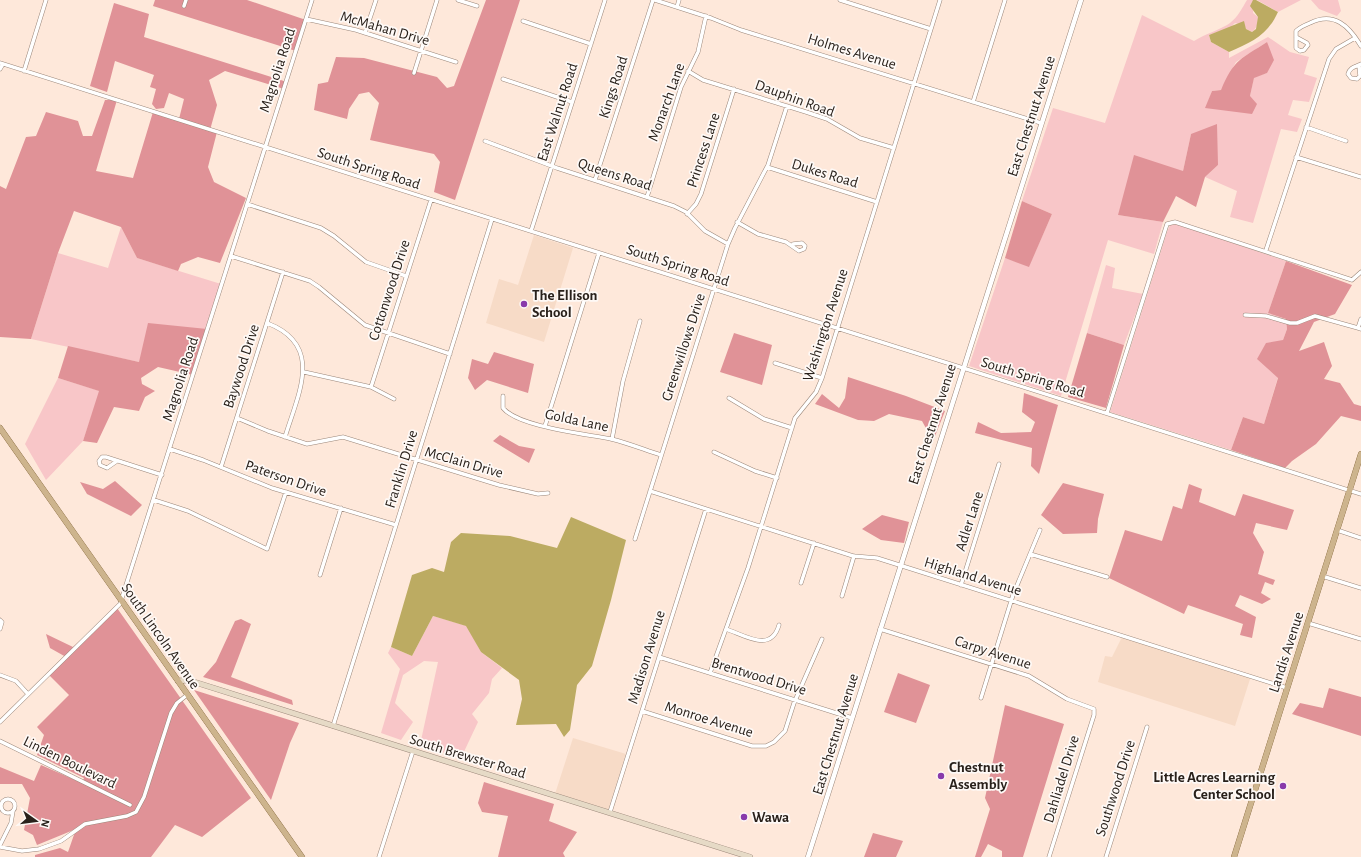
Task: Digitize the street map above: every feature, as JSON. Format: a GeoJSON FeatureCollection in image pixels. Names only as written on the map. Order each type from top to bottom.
{"type":"FeatureCollection","features":[{"type":"Feature","properties":{"kind":"main road","name":"South Lincoln Avenue"},"geometry":{"type":"LineString","coordinates":[[0,428],[302,857]]}},
{"type":"Feature","properties":{"kind":"main road","name":"Landis Avenue"},"geometry":{"type":"LineString","coordinates":[[1234,857],[1361,454]]}},
{"type":"Feature","properties":{"kind":"main road","name":"South Brewster Road"},"geometry":{"type":"LineString","coordinates":[[178,680],[188,680],[750,857]]}},
{"type":"Feature","properties":{"kind":"street"},"geometry":{"type":"LineString","coordinates":[[24,71],[46,0]]}},
{"type":"Feature","properties":{"kind":"street"},"geometry":{"type":"LineString","coordinates":[[184,6],[186,0]]}},
{"type":"Feature","properties":{"kind":"street","name":"Magnolia Road"},"geometry":{"type":"LineString","coordinates":[[0,722],[118,607],[162,475],[312,0]]}},
{"type":"Feature","properties":{"kind":"street"},"geometry":{"type":"LineString","coordinates":[[365,33],[376,0]]}},
{"type":"Feature","properties":{"kind":"street"},"geometry":{"type":"LineString","coordinates":[[414,73],[437,0]]}},
{"type":"Feature","properties":{"kind":"street"},"geometry":{"type":"LineString","coordinates":[[458,0],[477,6]]}},
{"type":"Feature","properties":{"kind":"street","name":"East Walnut Road"},"geometry":{"type":"LineString","coordinates":[[532,232],[605,0]]}},
{"type":"Feature","properties":{"kind":"street","name":"Holmes Avenue"},"geometry":{"type":"LineString","coordinates":[[654,0],[706,16],[741,30],[1041,123]]}},
{"type":"Feature","properties":{"kind":"street","name":"Kings Road"},"geometry":{"type":"LineString","coordinates":[[596,180],[654,0]]}},
{"type":"Feature","properties":{"kind":"street"},"geometry":{"type":"LineString","coordinates":[[677,7],[679,0]]}},
{"type":"Feature","properties":{"kind":"street"},"geometry":{"type":"LineString","coordinates":[[840,0],[931,29]]}},
{"type":"Feature","properties":{"kind":"street"},"geometry":{"type":"LineString","coordinates":[[858,6],[860,0]]}},
{"type":"Feature","properties":{"kind":"street","name":"Washington Avenue"},"geometry":{"type":"LineString","coordinates":[[710,673],[761,526],[795,418],[816,392],[822,378],[940,0]]}},
{"type":"Feature","properties":{"kind":"street"},"geometry":{"type":"LineString","coordinates":[[973,102],[1005,0]]}},
{"type":"Feature","properties":{"kind":"street","name":"East Chestnut Avenue"},"geometry":{"type":"LineString","coordinates":[[808,857],[962,368],[1081,0]]}},
{"type":"Feature","properties":{"kind":"street","name":"Monarch Lane"},"geometry":{"type":"LineString","coordinates":[[647,197],[688,71],[697,54],[706,16]]}},
{"type":"Feature","properties":{"kind":"street","name":"McMahan Drive"},"geometry":{"type":"LineString","coordinates":[[306,18],[365,33],[456,62]]}},
{"type":"Feature","properties":{"kind":"street"},"geometry":{"type":"LineString","coordinates":[[1296,37],[1295,33],[1298,29],[1322,18],[1338,21],[1348,29],[1361,46]]}},
{"type":"Feature","properties":{"kind":"street"},"geometry":{"type":"LineString","coordinates":[[523,21],[591,44]]}},
{"type":"Feature","properties":{"kind":"street"},"geometry":{"type":"LineString","coordinates":[[1266,250],[1331,55],[1336,48],[1356,38]]}},
{"type":"Feature","properties":{"kind":"street"},"geometry":{"type":"LineString","coordinates":[[0,69],[1,64]]}},
{"type":"Feature","properties":{"kind":"street","name":"South Spring Road"},"geometry":{"type":"LineString","coordinates":[[1,64],[1361,494]]}},
{"type":"Feature","properties":{"kind":"street","name":"Dauphin Road"},"geometry":{"type":"LineString","coordinates":[[688,71],[704,80],[826,120],[860,138],[894,148]]}},
{"type":"Feature","properties":{"kind":"street"},"geometry":{"type":"LineString","coordinates":[[503,79],[572,102]]}},
{"type":"Feature","properties":{"kind":"street","name":"Princess Lane"},"geometry":{"type":"LineString","coordinates":[[687,214],[702,194],[734,89]]}},
{"type":"Feature","properties":{"kind":"street","name":"Greenwillows Drive"},"geometry":{"type":"LineString","coordinates":[[635,539],[728,244],[737,222],[766,167],[786,106]]}},
{"type":"Feature","properties":{"kind":"street"},"geometry":{"type":"LineString","coordinates":[[1306,127],[1346,141]]}},
{"type":"Feature","properties":{"kind":"street","name":"Queens Road"},"geometry":{"type":"LineString","coordinates":[[485,141],[552,166],[674,206],[687,214],[705,231],[728,244]]}},
{"type":"Feature","properties":{"kind":"street"},"geometry":{"type":"LineString","coordinates":[[1296,157],[1361,177]]}},
{"type":"Feature","properties":{"kind":"street","name":"Dukes Road"},"geometry":{"type":"LineString","coordinates":[[766,167],[877,202]]}},
{"type":"Feature","properties":{"kind":"street","name":"Cottonwood Drive"},"geometry":{"type":"LineString","coordinates":[[371,387],[430,200]]}},
{"type":"Feature","properties":{"kind":"street"},"geometry":{"type":"LineString","coordinates":[[247,204],[321,228],[334,236],[366,262],[406,276]]}},
{"type":"Feature","properties":{"kind":"street","name":"Franklin Drive"},"geometry":{"type":"LineString","coordinates":[[333,726],[492,219]]}},
{"type":"Feature","properties":{"kind":"street"},"geometry":{"type":"LineString","coordinates":[[737,222],[758,234],[786,242],[799,251],[804,249],[802,243],[793,244]]}},
{"type":"Feature","properties":{"kind":"street"},"geometry":{"type":"LineString","coordinates":[[1107,413],[1167,224],[1175,222],[1266,250],[1352,280],[1361,272]]}},
{"type":"Feature","properties":{"kind":"street"},"geometry":{"type":"LineString","coordinates":[[545,426],[599,253]]}},
{"type":"Feature","properties":{"kind":"street"},"geometry":{"type":"LineString","coordinates":[[231,256],[283,272],[315,284],[362,323],[388,334],[450,354]]}},
{"type":"Feature","properties":{"kind":"street","name":"Baywood Drive"},"geometry":{"type":"LineString","coordinates":[[221,467],[283,272]]}},
{"type":"Feature","properties":{"kind":"street"},"geometry":{"type":"LineString","coordinates":[[1245,315],[1266,316],[1290,323],[1297,323],[1315,316],[1360,328],[1361,319]]}},
{"type":"Feature","properties":{"kind":"street"},"geometry":{"type":"LineString","coordinates":[[612,439],[623,381],[640,321]]}},
{"type":"Feature","properties":{"kind":"street"},"geometry":{"type":"LineString","coordinates":[[267,323],[285,332],[295,342],[301,353],[304,372],[285,437]]}},
{"type":"Feature","properties":{"kind":"street"},"geometry":{"type":"LineString","coordinates":[[775,363],[822,378]]}},
{"type":"Feature","properties":{"kind":"street"},"geometry":{"type":"LineString","coordinates":[[304,372],[371,387],[394,399]]}},
{"type":"Feature","properties":{"kind":"street","name":"Golda Lane"},"geometry":{"type":"LineString","coordinates":[[503,396],[502,404],[509,414],[545,426],[612,439],[661,455]]}},
{"type":"Feature","properties":{"kind":"street"},"geometry":{"type":"LineString","coordinates":[[729,398],[767,420],[792,428]]}},
{"type":"Feature","properties":{"kind":"street","name":"McClain Drive"},"geometry":{"type":"LineString","coordinates":[[237,418],[307,444],[343,437],[416,461],[516,490],[538,494],[548,493]]}},
{"type":"Feature","properties":{"kind":"street","name":"Paterson Drive"},"geometry":{"type":"LineString","coordinates":[[170,449],[221,467],[259,483],[396,526]]}},
{"type":"Feature","properties":{"kind":"street"},"geometry":{"type":"LineString","coordinates":[[714,452],[755,471],[776,478]]}},
{"type":"Feature","properties":{"kind":"street"},"geometry":{"type":"LineString","coordinates":[[117,461],[162,475]]}},
{"type":"Feature","properties":{"kind":"street","name":"Adler Lane"},"geometry":{"type":"LineString","coordinates":[[961,585],[999,464]]}},
{"type":"Feature","properties":{"kind":"street","name":"Highland Avenue"},"geometry":{"type":"LineString","coordinates":[[650,491],[854,556],[872,557],[1287,688]]}},
{"type":"Feature","properties":{"kind":"street"},"geometry":{"type":"LineString","coordinates":[[154,500],[188,511],[267,548],[286,492]]}},
{"type":"Feature","properties":{"kind":"street"},"geometry":{"type":"LineString","coordinates":[[320,575],[341,508]]}},
{"type":"Feature","properties":{"kind":"street","name":"Madison Avenue"},"geometry":{"type":"LineString","coordinates":[[610,812],[706,509]]}},
{"type":"Feature","properties":{"kind":"street"},"geometry":{"type":"LineString","coordinates":[[981,698],[1012,601],[1040,530]]}},
{"type":"Feature","properties":{"kind":"street"},"geometry":{"type":"LineString","coordinates":[[1337,530],[1361,538]]}},
{"type":"Feature","properties":{"kind":"street"},"geometry":{"type":"LineString","coordinates":[[802,583],[814,543]]}},
{"type":"Feature","properties":{"kind":"street"},"geometry":{"type":"LineString","coordinates":[[1030,554],[1107,577]]}},
{"type":"Feature","properties":{"kind":"street"},"geometry":{"type":"LineString","coordinates":[[842,596],[854,556]]}},
{"type":"Feature","properties":{"kind":"street"},"geometry":{"type":"LineString","coordinates":[[1322,576],[1361,588]]}},
{"type":"Feature","properties":{"kind":"street"},"geometry":{"type":"LineString","coordinates":[[0,629],[1,621]]}},
{"type":"Feature","properties":{"kind":"street"},"geometry":{"type":"LineString","coordinates":[[1308,622],[1361,639]]}},
{"type":"Feature","properties":{"kind":"street"},"geometry":{"type":"LineString","coordinates":[[726,630],[756,640],[768,641],[774,637],[779,625]]}},
{"type":"Feature","properties":{"kind":"street","name":"Carpy Avenue"},"geometry":{"type":"LineString","coordinates":[[880,629],[1029,676],[1064,698],[1094,709]]}},
{"type":"Feature","properties":{"kind":"street","name":"Monroe Avenue"},"geometry":{"type":"LineString","coordinates":[[642,711],[752,746],[761,746],[774,742],[786,731],[796,700],[822,639]]}},
{"type":"Feature","properties":{"kind":"street","name":"Brentwood Drive"},"geometry":{"type":"LineString","coordinates":[[658,657],[852,718]]}},
{"type":"Feature","properties":{"kind":"street"},"geometry":{"type":"LineString","coordinates":[[0,675],[16,681],[28,694]]}},
{"type":"Feature","properties":{"kind":"street"},"geometry":{"type":"LineString","coordinates":[[12,811],[11,823],[0,846],[22,851],[39,849],[61,841],[85,824],[127,816],[136,812],[144,797],[171,713],[177,703],[188,694]]}},
{"type":"Feature","properties":{"kind":"street","name":"Dahliadel Drive"},"geometry":{"type":"LineString","coordinates":[[1049,857],[1094,715],[1094,709]]}},
{"type":"Feature","properties":{"kind":"street","name":"Southwood Drive"},"geometry":{"type":"LineString","coordinates":[[1106,857],[1147,727]]}},
{"type":"Feature","properties":{"kind":"street","name":"Linden Boulevard"},"geometry":{"type":"LineString","coordinates":[[0,741],[130,805]]}},
{"type":"Feature","properties":{"kind":"street"},"geometry":{"type":"LineString","coordinates":[[379,857],[413,751]]}},
{"type":"Feature","properties":{"kind":"shaded area"},"geometry":{"type":"Polygon","coordinates":[[[155,0],[247,0],[306,20],[296,51],[153,6],[155,0]]]}},
{"type":"Feature","properties":{"kind":"shaded area"},"geometry":{"type":"Polygon","coordinates":[[[486,0],[520,0],[455,200],[434,192],[440,162],[434,154],[370,140],[379,103],[369,92],[359,94],[349,109],[347,119],[314,110],[318,84],[328,82],[336,57],[364,58],[437,77],[447,88],[454,86],[486,0]]]}},
{"type":"Feature","properties":{"kind":"shaded area"},"geometry":{"type":"Polygon","coordinates":[[[1247,0],[1255,0],[1253,13],[1258,17],[1255,29],[1252,32],[1246,29],[1245,26],[1235,23],[1230,28],[1209,35],[1211,42],[1229,52],[1229,58],[1268,37],[1290,52],[1309,57],[1304,74],[1317,78],[1309,102],[1293,100],[1288,115],[1302,119],[1297,132],[1281,129],[1253,223],[1230,217],[1237,191],[1205,177],[1218,165],[1191,134],[1183,171],[1118,215],[1163,222],[1154,254],[1108,240],[1061,396],[969,366],[1005,258],[1029,266],[1052,214],[1022,201],[1053,108],[1105,123],[1142,15],[1194,41],[1233,21],[1247,0]],[[1267,42],[1236,62],[1221,90],[1212,91],[1206,108],[1250,96],[1254,77],[1267,73],[1267,42]]]}},
{"type":"Feature","properties":{"kind":"shaded area"},"geometry":{"type":"Polygon","coordinates":[[[1253,0],[1256,0],[1278,12],[1264,33],[1245,45],[1229,52],[1211,42],[1209,35],[1244,21],[1246,29],[1252,32],[1256,29],[1258,17],[1250,6],[1253,0]]]}},
{"type":"Feature","properties":{"kind":"shaded area"},"geometry":{"type":"Polygon","coordinates":[[[1257,0],[1301,0],[1278,12],[1257,0]]]}},
{"type":"Feature","properties":{"kind":"shaded area"},"geometry":{"type":"Polygon","coordinates":[[[1311,0],[1338,0],[1341,11],[1337,16],[1319,9],[1311,0]]]}},
{"type":"Feature","properties":{"kind":"shaded area"},"geometry":{"type":"Polygon","coordinates":[[[114,3],[149,14],[144,37],[287,82],[284,89],[225,71],[209,80],[217,105],[210,130],[217,132],[208,167],[214,182],[246,198],[220,263],[198,257],[181,264],[178,271],[137,258],[121,227],[74,211],[58,253],[31,339],[0,337],[0,186],[6,189],[26,137],[36,136],[46,112],[78,121],[83,136],[92,136],[105,100],[117,100],[96,171],[133,178],[153,112],[179,119],[184,99],[169,93],[164,108],[156,109],[152,104],[156,89],[150,87],[154,75],[115,61],[107,92],[90,86],[114,3]]]}},
{"type":"Feature","properties":{"kind":"shaded area"},"geometry":{"type":"Polygon","coordinates":[[[1267,42],[1274,60],[1267,73],[1254,78],[1250,96],[1257,104],[1252,114],[1205,108],[1212,91],[1221,90],[1234,66],[1244,56],[1267,42]]]}},
{"type":"Feature","properties":{"kind":"shaded area"},"geometry":{"type":"Polygon","coordinates":[[[1217,124],[1218,165],[1205,177],[1196,207],[1176,196],[1163,222],[1118,215],[1134,155],[1183,171],[1191,134],[1217,124]]]}},
{"type":"Feature","properties":{"kind":"shaded area"},"geometry":{"type":"Polygon","coordinates":[[[1022,201],[1052,214],[1029,267],[1005,258],[1022,201]]]}},
{"type":"Feature","properties":{"kind":"shaded area"},"geometry":{"type":"Polygon","coordinates":[[[1177,224],[1286,261],[1268,313],[1286,319],[1287,329],[1283,340],[1278,377],[1264,424],[1243,417],[1231,450],[1110,412],[1167,232],[1170,225],[1177,224]]]}},
{"type":"Feature","properties":{"kind":"shaded area"},"geometry":{"type":"Polygon","coordinates":[[[121,227],[137,258],[221,284],[207,329],[139,362],[31,339],[58,253],[108,268],[121,227]]]}},
{"type":"Feature","properties":{"kind":"shaded area","name":"The Ellison School"},"geometry":{"type":"Polygon","coordinates":[[[534,235],[573,248],[544,342],[486,323],[499,279],[518,285],[534,235]]]}},
{"type":"Feature","properties":{"kind":"shaded area"},"geometry":{"type":"Polygon","coordinates":[[[1286,261],[1352,285],[1335,314],[1314,322],[1299,351],[1324,342],[1332,366],[1324,379],[1340,383],[1354,404],[1361,406],[1361,421],[1341,416],[1316,444],[1292,461],[1285,468],[1231,450],[1243,417],[1264,424],[1278,378],[1257,359],[1266,343],[1283,340],[1287,329],[1286,319],[1268,313],[1286,261]]]}},
{"type":"Feature","properties":{"kind":"shaded area"},"geometry":{"type":"Polygon","coordinates":[[[1106,265],[1115,268],[1112,288],[1143,294],[1124,345],[1087,333],[1106,265]]]}},
{"type":"Feature","properties":{"kind":"shaded area"},"geometry":{"type":"Polygon","coordinates":[[[148,323],[207,329],[193,375],[158,367],[141,378],[142,384],[155,391],[145,397],[139,411],[114,407],[97,443],[83,441],[99,391],[58,378],[68,346],[139,362],[148,323]]]}},
{"type":"Feature","properties":{"kind":"shaded area"},"geometry":{"type":"Polygon","coordinates":[[[734,333],[772,345],[762,385],[720,372],[734,333]]]}},
{"type":"Feature","properties":{"kind":"shaded area"},"geometry":{"type":"Polygon","coordinates":[[[1087,333],[1124,345],[1106,408],[1068,397],[1087,333]]]}},
{"type":"Feature","properties":{"kind":"shaded area"},"geometry":{"type":"Polygon","coordinates":[[[494,352],[534,364],[528,393],[487,380],[475,390],[468,378],[472,359],[488,364],[494,352]]]}},
{"type":"Feature","properties":{"kind":"shaded area"},"geometry":{"type":"Polygon","coordinates":[[[848,377],[906,396],[945,411],[933,441],[922,421],[889,414],[874,421],[858,420],[815,404],[822,394],[839,408],[845,398],[848,377]]]}},
{"type":"Feature","properties":{"kind":"shaded area"},"geometry":{"type":"Polygon","coordinates":[[[58,378],[100,391],[83,441],[46,480],[25,444],[58,378]]]}},
{"type":"Feature","properties":{"kind":"shaded area"},"geometry":{"type":"Polygon","coordinates":[[[1024,393],[1058,405],[1039,474],[1031,466],[1032,448],[975,433],[978,422],[1001,433],[1031,432],[1035,422],[1022,412],[1024,393]]]}},
{"type":"Feature","properties":{"kind":"shaded area"},"geometry":{"type":"Polygon","coordinates":[[[500,435],[519,446],[535,449],[529,463],[493,441],[500,435]]]}},
{"type":"Feature","properties":{"kind":"shaded area"},"geometry":{"type":"Polygon","coordinates":[[[115,481],[142,505],[131,516],[87,494],[80,482],[103,489],[115,481]]]}},
{"type":"Feature","properties":{"kind":"shaded area"},"geometry":{"type":"Polygon","coordinates":[[[1063,483],[1104,494],[1098,519],[1097,533],[1063,534],[1041,515],[1063,483]]]}},
{"type":"Feature","properties":{"kind":"shaded area"},"geometry":{"type":"Polygon","coordinates":[[[1189,484],[1202,489],[1199,502],[1235,516],[1243,494],[1294,510],[1287,530],[1256,523],[1253,533],[1264,552],[1258,574],[1275,580],[1273,585],[1265,582],[1261,593],[1271,599],[1262,604],[1240,595],[1235,606],[1256,617],[1252,638],[1240,635],[1243,624],[1188,605],[1184,614],[1109,578],[1125,530],[1162,541],[1173,506],[1182,509],[1189,484]]]}},
{"type":"Feature","properties":{"kind":"shaded area"},"geometry":{"type":"Polygon","coordinates":[[[882,515],[909,522],[904,543],[881,540],[862,529],[882,515]]]}},
{"type":"Feature","properties":{"kind":"shaded area"},"geometry":{"type":"Polygon","coordinates":[[[571,517],[626,540],[592,666],[577,685],[570,730],[564,737],[556,724],[516,725],[522,699],[519,680],[481,652],[466,626],[433,616],[412,656],[391,647],[412,575],[432,568],[444,572],[451,542],[461,533],[510,536],[557,548],[571,517]]]}},
{"type":"Feature","properties":{"kind":"shaded area"},"geometry":{"type":"Polygon","coordinates":[[[117,608],[251,798],[202,837],[175,825],[151,857],[35,857],[35,855],[60,848],[68,852],[76,829],[37,845],[33,835],[24,830],[30,798],[22,784],[0,784],[0,767],[34,781],[41,765],[82,783],[84,778],[37,755],[44,735],[37,727],[69,695],[48,674],[66,657],[50,648],[46,634],[73,647],[117,608]]]}},
{"type":"Feature","properties":{"kind":"shaded area"},"geometry":{"type":"Polygon","coordinates":[[[433,616],[467,626],[481,652],[502,668],[492,679],[489,693],[472,714],[478,722],[461,758],[420,745],[438,662],[424,661],[403,675],[395,703],[413,722],[401,740],[381,733],[400,669],[388,653],[391,647],[412,656],[433,616]]]}},
{"type":"Feature","properties":{"kind":"shaded area"},"geometry":{"type":"Polygon","coordinates":[[[241,619],[251,624],[231,677],[292,700],[293,705],[203,677],[216,662],[235,621],[241,619]]]}},
{"type":"Feature","properties":{"kind":"shaded area"},"geometry":{"type":"Polygon","coordinates":[[[1123,635],[1251,676],[1235,726],[1098,682],[1105,656],[1112,657],[1123,635]]]}},
{"type":"Feature","properties":{"kind":"shaded area"},"geometry":{"type":"Polygon","coordinates":[[[898,673],[930,685],[916,723],[884,712],[898,673]]]}},
{"type":"Feature","properties":{"kind":"shaded area"},"geometry":{"type":"Polygon","coordinates":[[[1329,688],[1361,697],[1361,736],[1292,714],[1300,703],[1323,708],[1329,688]]]}},
{"type":"Feature","properties":{"kind":"shaded area"},"geometry":{"type":"Polygon","coordinates":[[[194,690],[299,723],[290,743],[271,800],[194,690]]]}},
{"type":"Feature","properties":{"kind":"shaded area"},"geometry":{"type":"Polygon","coordinates":[[[1005,705],[1064,724],[1023,857],[1002,857],[1002,851],[988,844],[981,857],[975,857],[990,809],[985,798],[1005,705]]]}},
{"type":"Feature","properties":{"kind":"shaded area"},"geometry":{"type":"Polygon","coordinates":[[[573,738],[626,754],[608,810],[555,794],[573,738]]]}},
{"type":"Feature","properties":{"kind":"shaded area"},"geometry":{"type":"Polygon","coordinates":[[[484,782],[554,804],[549,821],[577,832],[563,853],[565,857],[498,857],[508,816],[482,812],[478,803],[484,782]]]}},
{"type":"Feature","properties":{"kind":"shaded area"},"geometry":{"type":"Polygon","coordinates":[[[873,833],[903,841],[896,857],[864,857],[873,833]]]}},
{"type":"Feature","properties":{"kind":"place","name":"The Ellison School"},"geometry":{"type":"Point","coordinates":[524,304]}},
{"type":"Feature","properties":{"kind":"place","name":"Chestnut Assembly"},"geometry":{"type":"Point","coordinates":[941,776]}},
{"type":"Feature","properties":{"kind":"place","name":"Little Acres Learning Center School"},"geometry":{"type":"Point","coordinates":[1283,786]}},
{"type":"Feature","properties":{"kind":"place","name":"Wawa"},"geometry":{"type":"Point","coordinates":[744,817]}}]}
